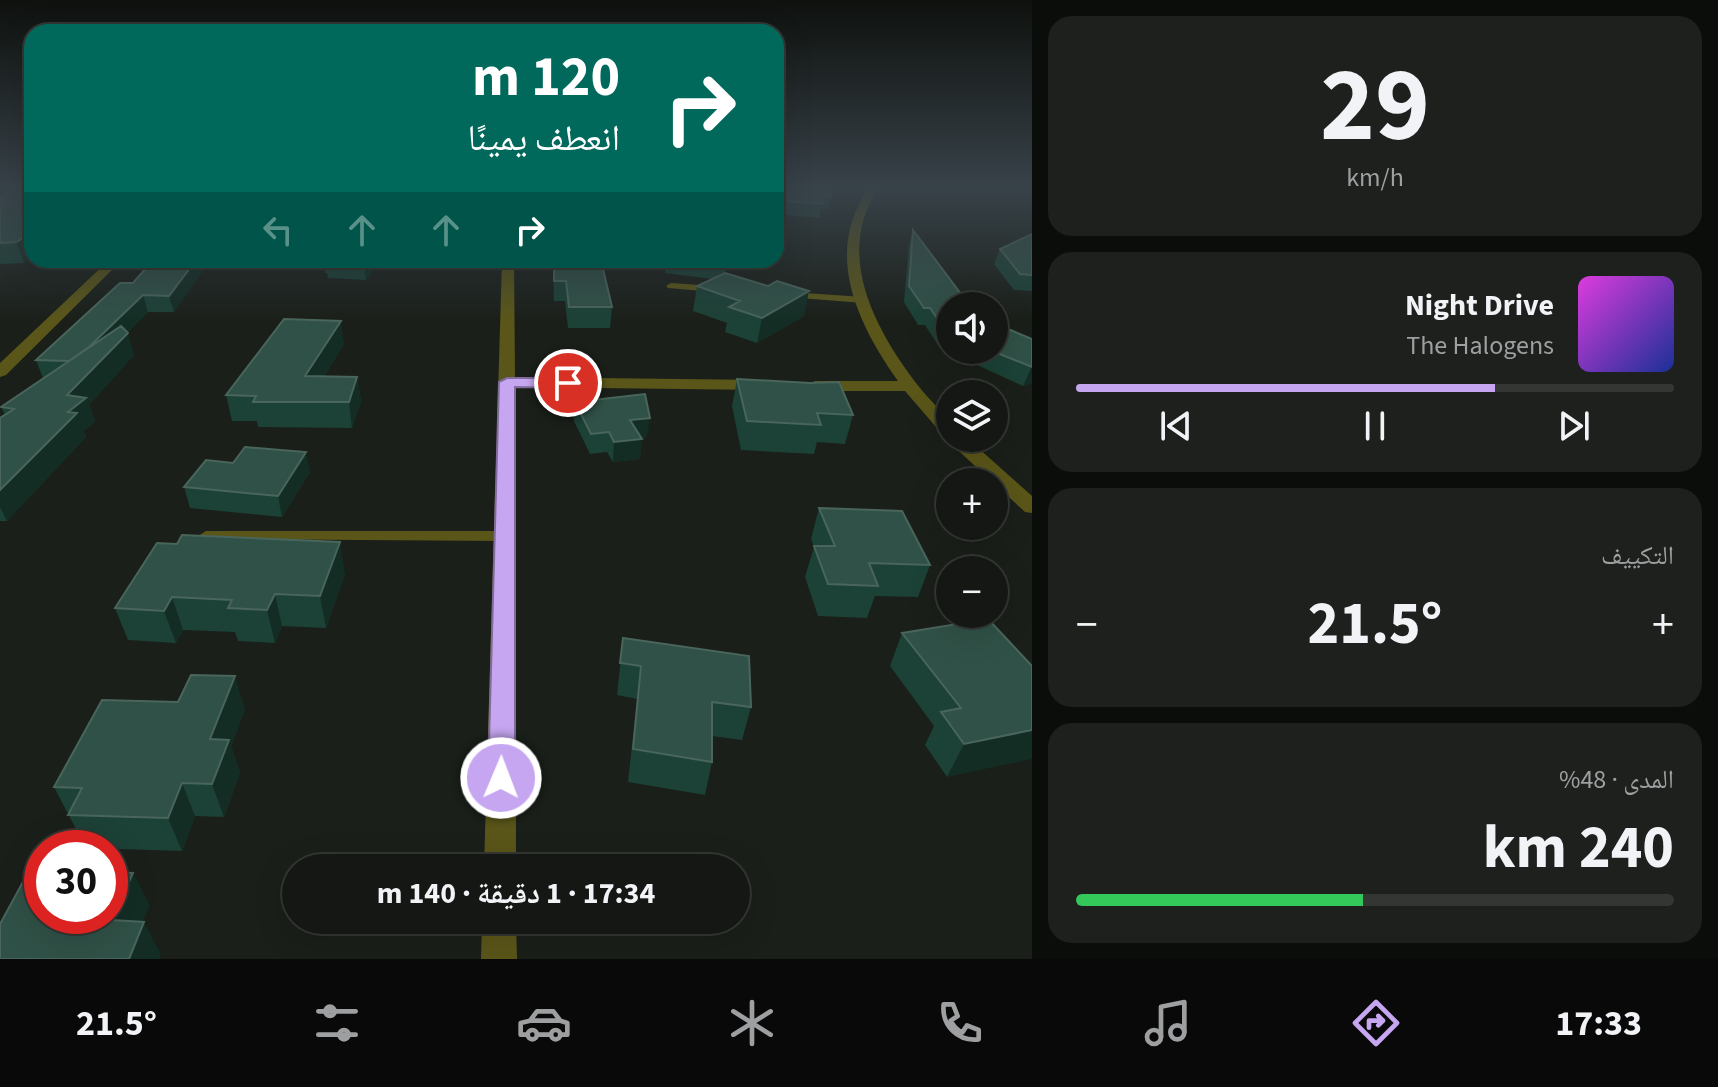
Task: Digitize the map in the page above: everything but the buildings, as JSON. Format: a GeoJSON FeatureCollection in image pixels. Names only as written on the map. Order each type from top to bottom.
{"type":"FeatureCollection","features":[{"type":"Feature","properties":{"kind":"street"},"geometry":{"type":"LineString","coordinates":[[853,233],[852,254],[863,300],[891,360],[907,386],[936,417]]}},
{"type":"Feature","properties":{"kind":"street"},"geometry":{"type":"LineString","coordinates":[[0,372],[108,268]]}},
{"type":"Feature","properties":{"kind":"street"},"geometry":{"type":"LineString","coordinates":[[500,854],[508,268]]}},
{"type":"Feature","properties":{"kind":"street"},"geometry":{"type":"LineString","coordinates":[[507,382],[907,386]]}},
{"type":"Feature","properties":{"kind":"street"},"geometry":{"type":"LineString","coordinates":[[971,452],[1032,507]]}},
{"type":"Feature","properties":{"kind":"street"},"geometry":{"type":"LineString","coordinates":[[499,934],[499,959]]}},
{"type":"Feature","properties":{"kind":"lane"},"geometry":{"type":"LineString","coordinates":[[671,286],[730,290]]}},
{"type":"Feature","properties":{"kind":"lane"},"geometry":{"type":"LineString","coordinates":[[774,294],[863,300]]}},
{"type":"Feature","properties":{"kind":"lane"},"geometry":{"type":"LineString","coordinates":[[206,536],[505,536]]}},
{"type":"Feature","properties":{"kind":"route"},"geometry":{"type":"LineString","coordinates":[[501,778],[507,382],[568,383]]}}]}
